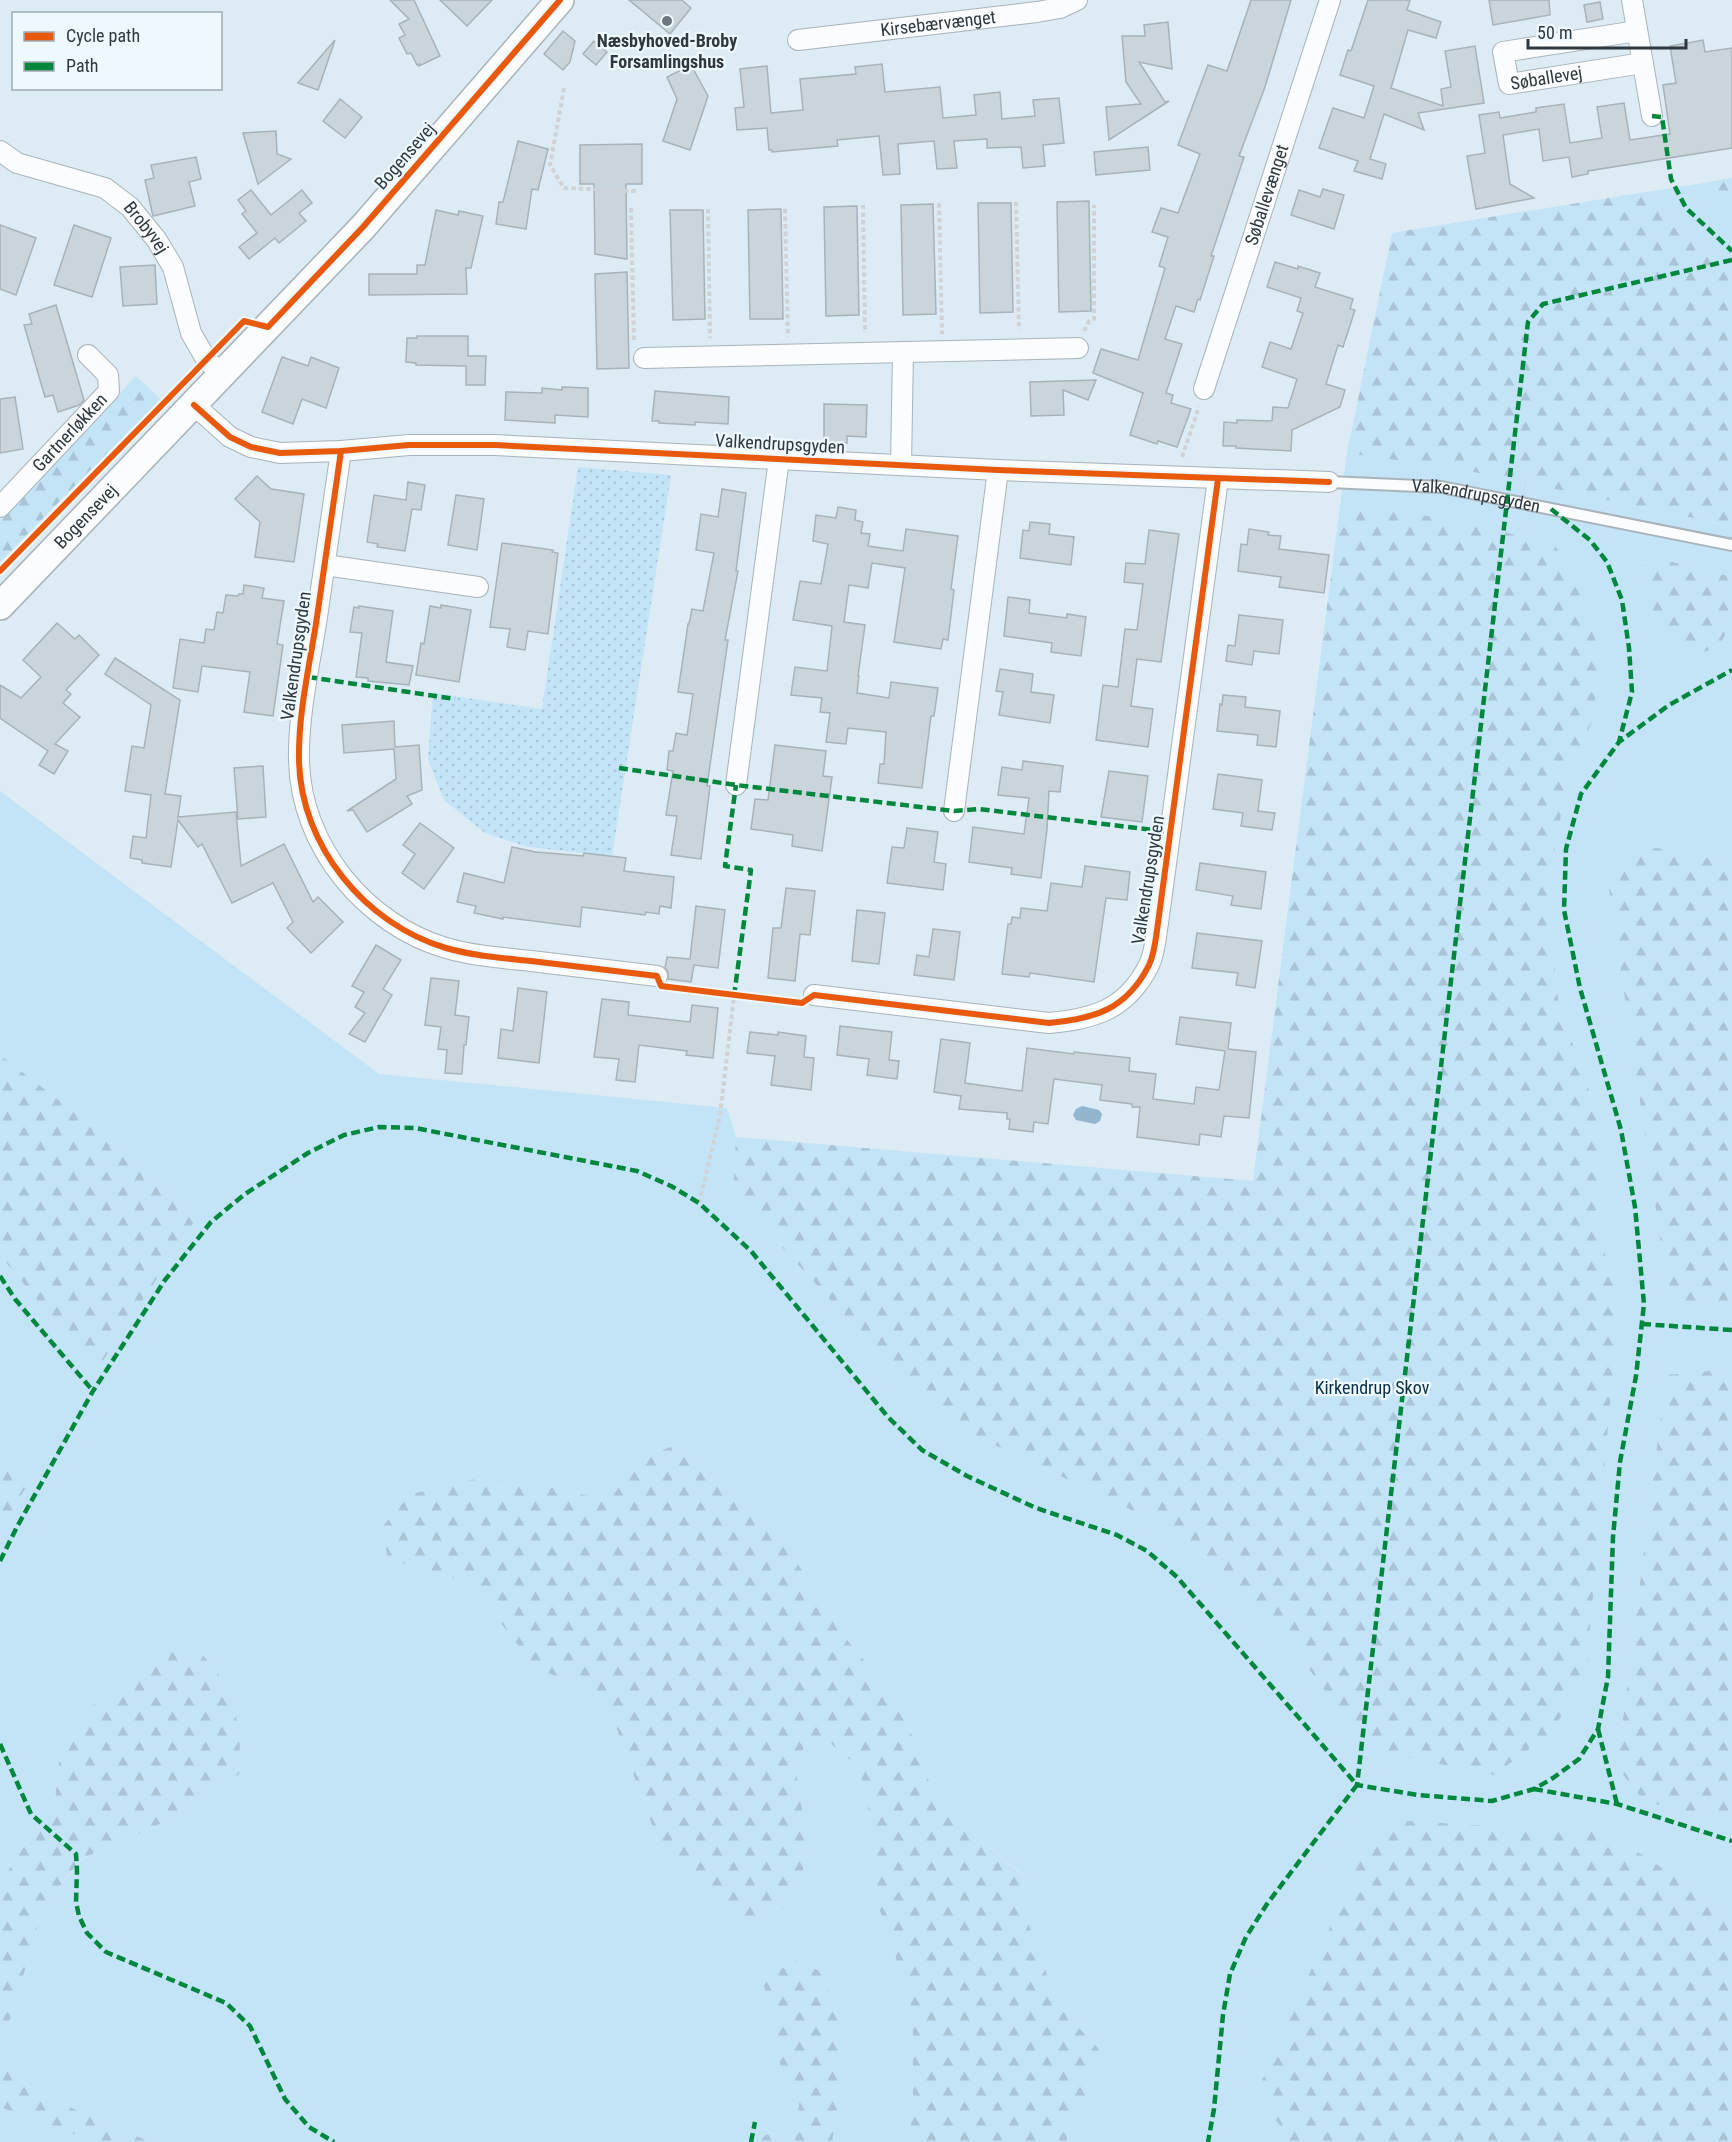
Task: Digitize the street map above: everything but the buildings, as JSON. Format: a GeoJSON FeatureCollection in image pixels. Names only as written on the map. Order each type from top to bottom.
{"type":"FeatureCollection","features":[{"type":"Feature","properties":{"kind":"main road","name":"Bogensevej"},"geometry":{"type":"LineString","coordinates":[[0,606],[363,227],[560,0]]}},
{"type":"Feature","properties":{"kind":"street","name":"Kirsebærvænget"},"geometry":{"type":"LineString","coordinates":[[798,40],[1037,12],[1060,8],[1077,0]]}},
{"type":"Feature","properties":{"kind":"street","name":"Søballevænget"},"geometry":{"type":"LineString","coordinates":[[1204,389],[1330,0]]}},
{"type":"Feature","properties":{"kind":"street"},"geometry":{"type":"LineString","coordinates":[[1632,0],[1652,116]]}},
{"type":"Feature","properties":{"kind":"street","name":"Søballevej"},"geometry":{"type":"LineString","coordinates":[[1637,30],[1503,52],[1509,84],[1643,63]]}},
{"type":"Feature","properties":{"kind":"street","name":"Brobyvej"},"geometry":{"type":"LineString","coordinates":[[0,151],[17,163],[105,188],[130,207],[156,239],[173,267],[190,333],[206,359],[222,375]]}},
{"type":"Feature","properties":{"kind":"street"},"geometry":{"type":"LineString","coordinates":[[644,358],[1078,348]]}},
{"type":"Feature","properties":{"kind":"street"},"geometry":{"type":"LineString","coordinates":[[901,465],[903,352]]}},
{"type":"Feature","properties":{"kind":"street","name":"Gartnerløkken"},"geometry":{"type":"LineString","coordinates":[[0,507],[109,391],[108,375],[88,355]]}},
{"type":"Feature","properties":{"kind":"street","name":"Valkendrupsgyden"},"geometry":{"type":"LineString","coordinates":[[194,405],[230,438],[251,447],[280,453],[409,445],[495,445],[998,470],[1329,482]]}},
{"type":"Feature","properties":{"kind":"street","name":"Valkendrupsgyden"},"geometry":{"type":"LineString","coordinates":[[341,451],[304,695],[299,761],[304,797],[314,829],[328,857],[348,884],[378,914],[419,937],[446,948],[479,955],[657,976]]}},
{"type":"Feature","properties":{"kind":"street","name":"Valkendrupsgyden"},"geometry":{"type":"LineString","coordinates":[[736,785],[779,459]]}},
{"type":"Feature","properties":{"kind":"street"},"geometry":{"type":"LineString","coordinates":[[954,811],[998,470]]}},
{"type":"Feature","properties":{"kind":"street","name":"Valkendrupsgyden"},"geometry":{"type":"LineString","coordinates":[[814,995],[1049,1023],[1078,1021],[1106,1012],[1131,993],[1150,963],[1158,923],[1218,479]]}},
{"type":"Feature","properties":{"kind":"street"},"geometry":{"type":"LineString","coordinates":[[325,565],[478,587]]}},
{"type":"Feature","properties":{"kind":"lane","name":"Valkendrupsgyden"},"geometry":{"type":"LineString","coordinates":[[1329,482],[1441,487],[1732,545]]}},
{"type":"Feature","properties":{"kind":"path"},"geometry":{"type":"LineString","coordinates":[[564,88],[550,165],[564,188],[637,191]]}},
{"type":"Feature","properties":{"kind":"path"},"geometry":{"type":"LineString","coordinates":[[1016,202],[1019,350]]}},
{"type":"Feature","properties":{"kind":"path"},"geometry":{"type":"LineString","coordinates":[[939,203],[942,351]]}},
{"type":"Feature","properties":{"kind":"path"},"geometry":{"type":"LineString","coordinates":[[862,205],[865,353]]}},
{"type":"Feature","properties":{"kind":"path"},"geometry":{"type":"LineString","coordinates":[[1078,348],[1079,340],[1089,321],[1094,319],[1094,205]]}},
{"type":"Feature","properties":{"kind":"path"},"geometry":{"type":"LineString","coordinates":[[631,208],[634,351],[644,358]]}},
{"type":"Feature","properties":{"kind":"path"},"geometry":{"type":"LineString","coordinates":[[785,208],[788,355]]}},
{"type":"Feature","properties":{"kind":"path"},"geometry":{"type":"LineString","coordinates":[[708,209],[709,356]]}},
{"type":"Feature","properties":{"kind":"path"},"geometry":{"type":"LineString","coordinates":[[1175,477],[1204,389]]}},
{"type":"Feature","properties":{"kind":"path"},"geometry":{"type":"LineString","coordinates":[[724,994],[745,997]]}},
{"type":"Feature","properties":{"kind":"path"},"geometry":{"type":"LineString","coordinates":[[699,1203],[720,1116],[734,996]]}},
{"type":"Feature","properties":{"kind":"green space"},"geometry":{"type":"Polygon","coordinates":[[[1732,178],[1732,211],[1704,183],[1732,178]]]}},
{"type":"Feature","properties":{"kind":"green space"},"geometry":{"type":"Polygon","coordinates":[[[1704,183],[1732,211],[1732,277],[1671,225],[1646,192],[1704,183]]]}},
{"type":"Feature","properties":{"kind":"green space"},"geometry":{"type":"Polygon","coordinates":[[[1646,192],[1671,225],[1732,277],[1732,526],[1459,469],[1347,453],[1392,233],[1646,192]]]}},
{"type":"Feature","properties":{"kind":"green space"},"geometry":{"type":"Polygon","coordinates":[[[136,376],[160,399],[0,562],[0,521],[136,376]]]}},
{"type":"Feature","properties":{"kind":"green space"},"geometry":{"type":"Polygon","coordinates":[[[1347,453],[1459,469],[1732,526],[1732,863],[1728,862],[1669,1299],[1732,1307],[1732,1369],[1666,1375],[1617,1767],[1644,1801],[1732,1824],[1732,1914],[1609,1833],[1258,2091],[1291,2142],[1066,2142],[1101,2056],[1098,2048],[1058,2006],[1022,1905],[1024,1875],[944,1810],[920,1763],[904,1708],[720,1485],[679,1444],[640,1458],[609,1501],[556,1488],[388,1559],[470,1583],[535,1667],[577,1686],[614,1721],[657,1839],[791,1905],[806,1857],[803,1816],[795,1765],[808,1740],[830,1743],[854,1763],[867,1793],[872,1841],[913,2016],[913,2096],[910,2142],[832,2142],[840,2090],[845,2029],[834,2010],[824,1973],[783,2077],[801,2100],[795,2127],[763,2136],[761,2142],[150,2142],[35,2092],[0,2061],[0,2053],[44,1906],[82,1859],[162,1823],[157,1655],[83,1714],[60,1755],[55,1800],[0,1883],[0,1532],[30,1480],[0,1454],[0,1253],[96,1371],[185,1197],[0,1055],[0,791],[379,1074],[727,1108],[736,1137],[733,1194],[940,1419],[1182,1534],[1300,1657],[1347,1721],[1620,1290],[1594,1227],[1605,1146],[1584,1074],[1559,1008],[1547,893],[1568,776],[1594,717],[1383,508],[1340,506],[1347,453]]]}},
{"type":"Feature","properties":{"kind":"green space"},"geometry":{"type":"Polygon","coordinates":[[[578,467],[671,475],[612,856],[528,847],[485,833],[444,800],[428,760],[433,693],[542,709],[578,467]]]}},
{"type":"Feature","properties":{"kind":"green space","name":"Kirkendrup Skov"},"geometry":{"type":"Polygon","coordinates":[[[1340,506],[1383,508],[1487,527],[1556,547],[1575,578],[1598,648],[1594,717],[1568,776],[1547,893],[1559,1008],[1584,1074],[1605,1146],[1594,1227],[1620,1290],[1586,1675],[1551,1733],[1494,1775],[1381,1752],[1347,1721],[1300,1657],[1182,1534],[940,1419],[733,1194],[736,1137],[1253,1181],[1340,506]]]}},
{"type":"Feature","properties":{"kind":"green space"},"geometry":{"type":"Polygon","coordinates":[[[1660,559],[1732,577],[1732,622],[1719,646],[1694,656],[1663,637],[1649,606],[1643,566],[1660,559]]]}},
{"type":"Feature","properties":{"kind":"green space"},"geometry":{"type":"Polygon","coordinates":[[[1657,848],[1732,863],[1732,1307],[1669,1299],[1608,882],[1630,850],[1657,848]]]}},
{"type":"Feature","properties":{"kind":"green space"},"geometry":{"type":"Polygon","coordinates":[[[0,1055],[185,1197],[196,1219],[96,1371],[0,1253],[0,1055]]]}},
{"type":"Feature","properties":{"kind":"green space"},"geometry":{"type":"Polygon","coordinates":[[[1732,1369],[1732,1824],[1644,1801],[1617,1767],[1666,1375],[1732,1369]]]}},
{"type":"Feature","properties":{"kind":"green space"},"geometry":{"type":"Polygon","coordinates":[[[679,1444],[788,1549],[844,1636],[904,1708],[920,1763],[944,1810],[1024,1876],[1022,1905],[1058,2006],[1098,2048],[1101,2056],[1066,2142],[910,2142],[913,2096],[913,2016],[877,1901],[867,1793],[854,1763],[830,1743],[808,1740],[795,1765],[807,1857],[791,1905],[749,1919],[703,1890],[657,1839],[614,1721],[577,1686],[535,1667],[470,1583],[388,1559],[382,1527],[411,1494],[480,1478],[556,1488],[609,1501],[640,1458],[679,1444]]]}},
{"type":"Feature","properties":{"kind":"green space"},"geometry":{"type":"Polygon","coordinates":[[[0,1454],[30,1480],[0,1532],[0,1454]]]}},
{"type":"Feature","properties":{"kind":"green space"},"geometry":{"type":"Polygon","coordinates":[[[198,1649],[228,1686],[240,1733],[239,1774],[162,1823],[81,1859],[44,1906],[0,2053],[0,1883],[55,1800],[60,1755],[83,1714],[116,1686],[158,1655],[198,1649]]]}},
{"type":"Feature","properties":{"kind":"green space"},"geometry":{"type":"Polygon","coordinates":[[[1406,1821],[1609,1833],[1732,1914],[1732,2142],[1291,2142],[1257,2092],[1370,1837],[1406,1821]]]}},
{"type":"Feature","properties":{"kind":"green space"},"geometry":{"type":"Polygon","coordinates":[[[796,1960],[824,1973],[834,2010],[845,2029],[840,2090],[832,2142],[761,2142],[763,2136],[795,2127],[800,2100],[783,2077],[763,1980],[796,1960]]]}},
{"type":"Feature","properties":{"kind":"green space"},"geometry":{"type":"Polygon","coordinates":[[[0,2061],[35,2092],[150,2142],[95,2142],[0,2107],[0,2061]]]}},
{"type":"Feature","properties":{"kind":"green space"},"geometry":{"type":"Polygon","coordinates":[[[0,2107],[95,2142],[0,2142],[0,2107]]]}},
{"type":"Feature","properties":{"kind":"shaded area"},"geometry":{"type":"Polygon","coordinates":[[[1082,1106],[1099,1110],[1102,1114],[1100,1121],[1095,1124],[1076,1120],[1073,1115],[1076,1109],[1082,1106]]]}},
{"type":"Feature","properties":{"kind":"marked path"},"geometry":{"type":"LineString","coordinates":[[1652,116],[1662,117],[1671,179],[1686,208],[1732,251]]}},
{"type":"Feature","properties":{"kind":"marked path"},"geometry":{"type":"LineString","coordinates":[[1732,260],[1543,304],[1528,322],[1357,1785],[1418,1795],[1492,1801],[1534,1789],[1553,1778],[1579,1759],[1598,1729],[1608,1677],[1613,1537],[1620,1462],[1636,1376],[1644,1304],[1635,1207],[1621,1130],[1580,988],[1564,910],[1566,849],[1581,794],[1619,742],[1669,705],[1732,670]]}},
{"type":"Feature","properties":{"kind":"marked path"},"geometry":{"type":"LineString","coordinates":[[1551,509],[1590,540],[1607,562],[1622,600],[1632,692],[1619,742]]}},
{"type":"Feature","properties":{"kind":"marked path"},"geometry":{"type":"LineString","coordinates":[[308,677],[455,699]]}},
{"type":"Feature","properties":{"kind":"marked path"},"geometry":{"type":"LineString","coordinates":[[619,768],[736,785],[954,811],[979,809],[1170,832]]}},
{"type":"Feature","properties":{"kind":"marked path"},"geometry":{"type":"LineString","coordinates":[[734,996],[751,870],[725,866],[736,785]]}},
{"type":"Feature","properties":{"kind":"marked path"},"geometry":{"type":"LineString","coordinates":[[0,1561],[93,1391],[165,1280],[211,1222],[245,1194],[308,1153],[344,1135],[379,1127],[415,1128],[637,1171],[671,1186],[699,1203],[751,1251],[888,1417],[922,1450],[967,1476],[1036,1508],[1117,1535],[1147,1551],[1177,1577],[1357,1785],[1267,1904],[1246,1937],[1230,1974],[1208,2142]]}},
{"type":"Feature","properties":{"kind":"marked path"},"geometry":{"type":"LineString","coordinates":[[0,1276],[15,1299],[93,1391]]}},
{"type":"Feature","properties":{"kind":"marked path"},"geometry":{"type":"LineString","coordinates":[[1642,1324],[1732,1330]]}},
{"type":"Feature","properties":{"kind":"marked path"},"geometry":{"type":"LineString","coordinates":[[1598,1729],[1617,1804]]}},
{"type":"Feature","properties":{"kind":"marked path"},"geometry":{"type":"LineString","coordinates":[[0,1744],[31,1814],[76,1854],[76,1902],[79,1916],[87,1933],[106,1952],[226,2003],[250,2026],[285,2099],[309,2127],[334,2142]]}},
{"type":"Feature","properties":{"kind":"marked path"},"geometry":{"type":"LineString","coordinates":[[1534,1789],[1617,1804],[1732,1841]]}},
{"type":"Feature","properties":{"kind":"marked path"},"geometry":{"type":"LineString","coordinates":[[751,2142],[755,2122]]}},
{"type":"Feature","properties":{"kind":"cycle path"},"geometry":{"type":"LineString","coordinates":[[0,571],[244,321],[268,327],[363,227],[560,0]]}},
{"type":"Feature","properties":{"kind":"cycle path"},"geometry":{"type":"LineString","coordinates":[[194,405],[230,437],[251,447],[280,453],[409,445],[495,445],[998,470],[1329,482]]}},
{"type":"Feature","properties":{"kind":"cycle path"},"geometry":{"type":"LineString","coordinates":[[341,451],[302,706],[299,761],[303,792],[311,823],[325,851],[364,901],[389,921],[417,937],[467,953],[657,976],[661,986],[802,1003],[814,995],[1049,1023],[1095,1014],[1120,1002],[1140,980],[1153,955],[1218,479]]}},
{"type":"Feature","properties":{"kind":"place","name":"Næsbyhoved-Broby Forsamlingshus"},"geometry":{"type":"Point","coordinates":[667,21]}}]}
